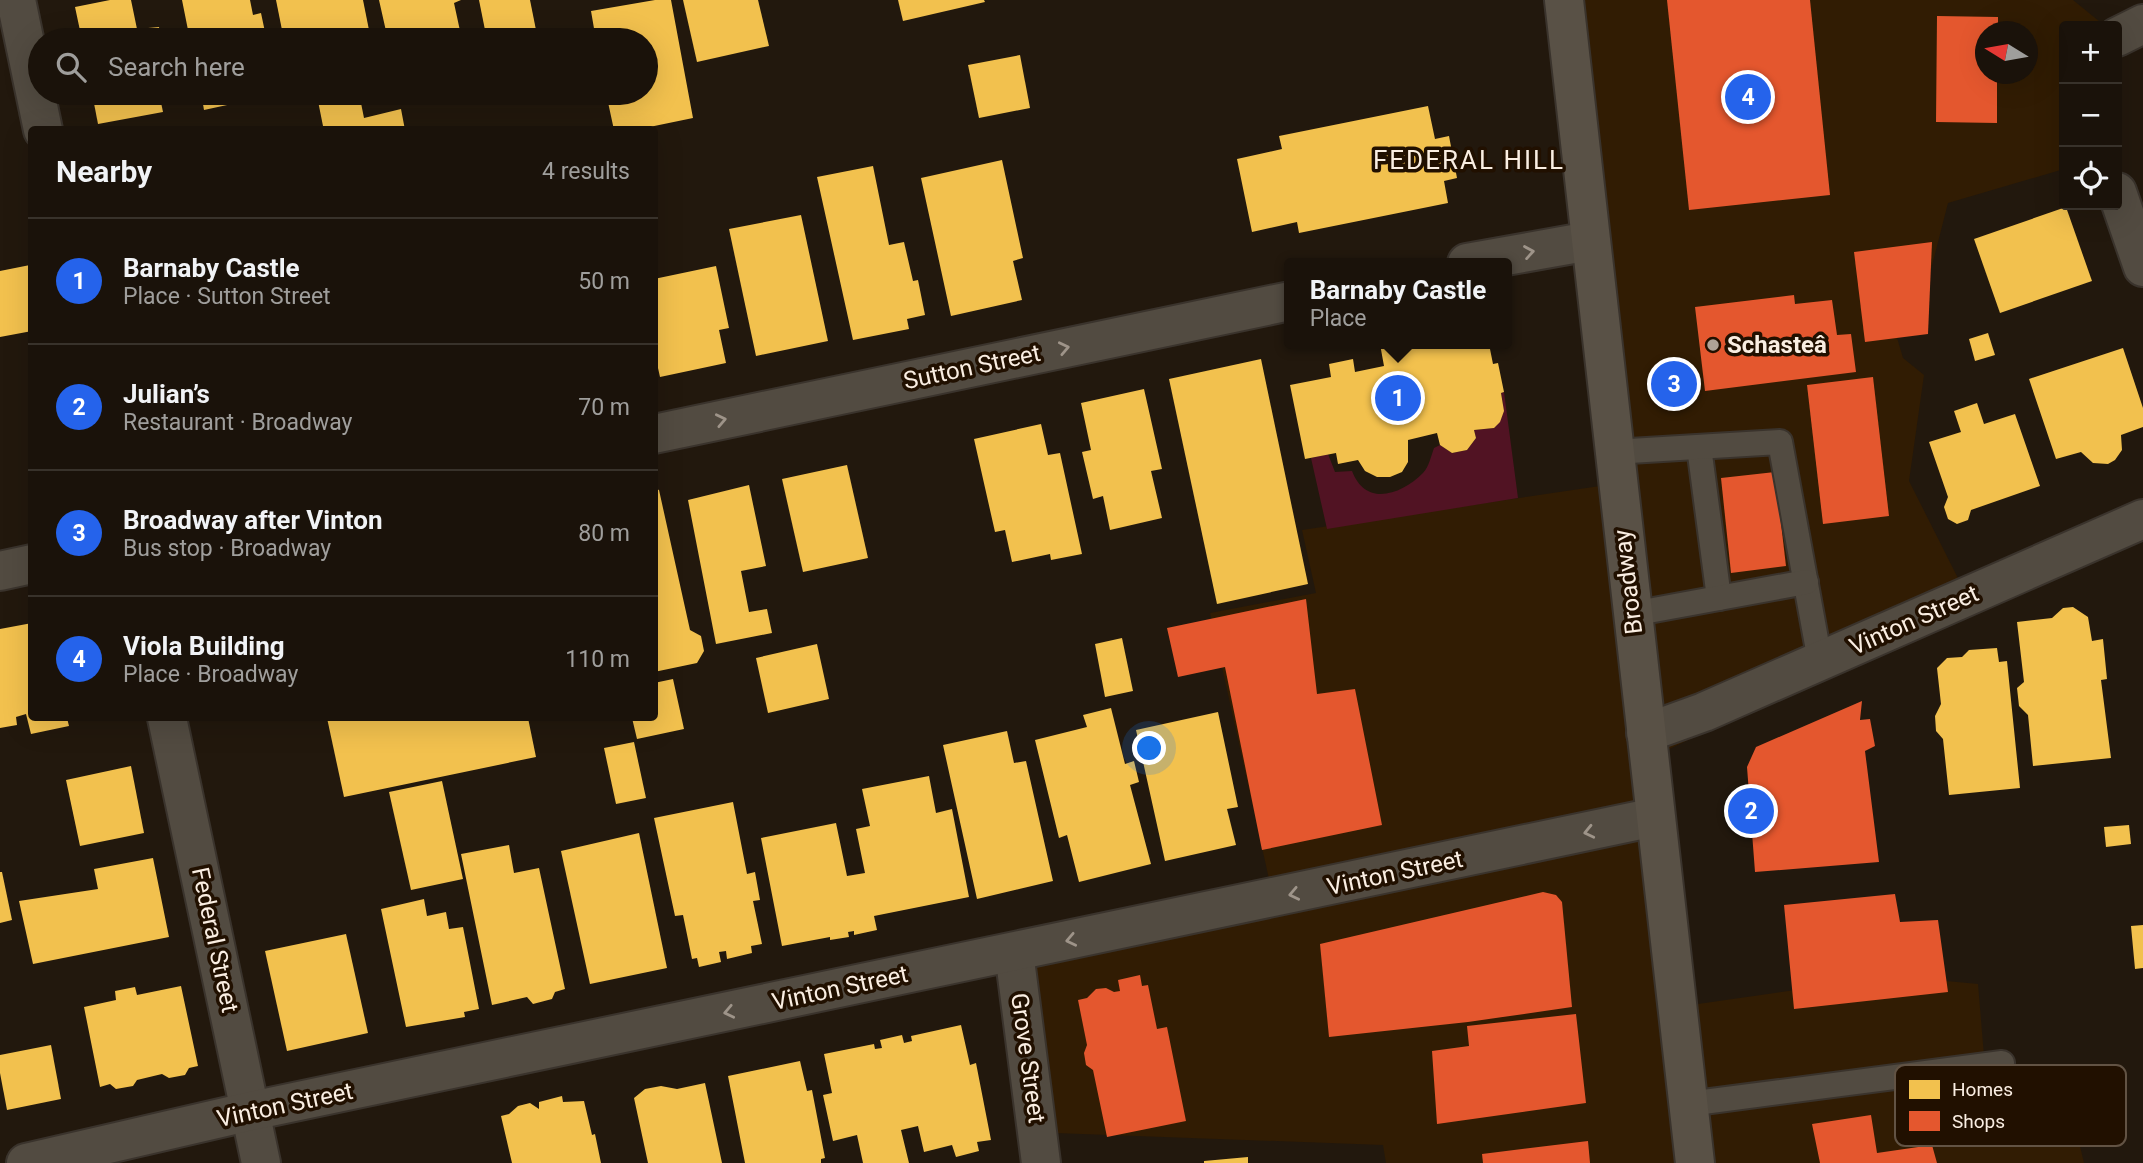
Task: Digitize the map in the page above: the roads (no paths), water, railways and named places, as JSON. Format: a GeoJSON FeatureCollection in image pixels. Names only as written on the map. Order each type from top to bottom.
{"type":"FeatureCollection","features":[{"type":"Feature","properties":{"kind":"main road","name":"Broadway"},"geometry":{"type":"LineString","coordinates":[[1564,0],[1695,1163]]}},
{"type":"Feature","properties":{"kind":"street"},"geometry":{"type":"LineString","coordinates":[[16,0],[28,58]]}},
{"type":"Feature","properties":{"kind":"street"},"geometry":{"type":"LineString","coordinates":[[2122,34],[2143,24]]}},
{"type":"Feature","properties":{"kind":"street"},"geometry":{"type":"LineString","coordinates":[[38,105],[42,126]]}},
{"type":"Feature","properties":{"kind":"street"},"geometry":{"type":"LineString","coordinates":[[2122,206],[2143,267]]}},
{"type":"Feature","properties":{"kind":"street"},"geometry":{"type":"LineString","coordinates":[[1495,258],[1590,241]]}},
{"type":"Feature","properties":{"kind":"street","name":"Sutton Street"},"geometry":{"type":"LineString","coordinates":[[658,433],[1284,301]]}},
{"type":"Feature","properties":{"kind":"street","name":"Vinton Street"},"geometry":{"type":"LineString","coordinates":[[1646,733],[1704,712],[2143,519]]}},
{"type":"Feature","properties":{"kind":"street"},"geometry":{"type":"LineString","coordinates":[[0,571],[28,565]]}},
{"type":"Feature","properties":{"kind":"street","name":"Federal Street"},"geometry":{"type":"LineString","coordinates":[[168,721],[261,1163]]}},
{"type":"Feature","properties":{"kind":"street","name":"Vinton Street"},"geometry":{"type":"LineString","coordinates":[[26,1163],[251,1111],[1655,817]]}},
{"type":"Feature","properties":{"kind":"street","name":"Grove Street"},"geometry":{"type":"LineString","coordinates":[[1014,952],[1041,1163]]}},
{"type":"Feature","properties":{"kind":"lane"},"geometry":{"type":"LineString","coordinates":[[1613,452],[1780,443],[1820,661]]}},
{"type":"Feature","properties":{"kind":"lane"},"geometry":{"type":"LineString","coordinates":[[1699,447],[1718,598]]}},
{"type":"Feature","properties":{"kind":"lane"},"geometry":{"type":"LineString","coordinates":[[1632,614],[1806,582]]}},
{"type":"Feature","properties":{"kind":"lane"},"geometry":{"type":"LineString","coordinates":[[1987,1065],[2002,1063]]}},
{"type":"Feature","properties":{"kind":"lane"},"geometry":{"type":"LineString","coordinates":[[1688,1104],[1895,1077]]}},
{"type":"Feature","properties":{"kind":"place","name":"Viola Building"},"geometry":{"type":"Point","coordinates":[1748,97]}},
{"type":"Feature","properties":{"kind":"place","name":"Schasteâ"},"geometry":{"type":"Point","coordinates":[1713,345]}},
{"type":"Feature","properties":{"kind":"place","name":"Broadway after Vinton"},"geometry":{"type":"Point","coordinates":[1674,384]}},
{"type":"Feature","properties":{"kind":"place","name":"Barnaby Castle"},"geometry":{"type":"Point","coordinates":[1398,398]}},
{"type":"Feature","properties":{"kind":"place","name":"Julian’s"},"geometry":{"type":"Point","coordinates":[1751,811]}},
{"type":"Feature","properties":{"kind":"district","name":"FEDERAL HILL"},"geometry":{"type":"Point","coordinates":[1469,160]}}]}
